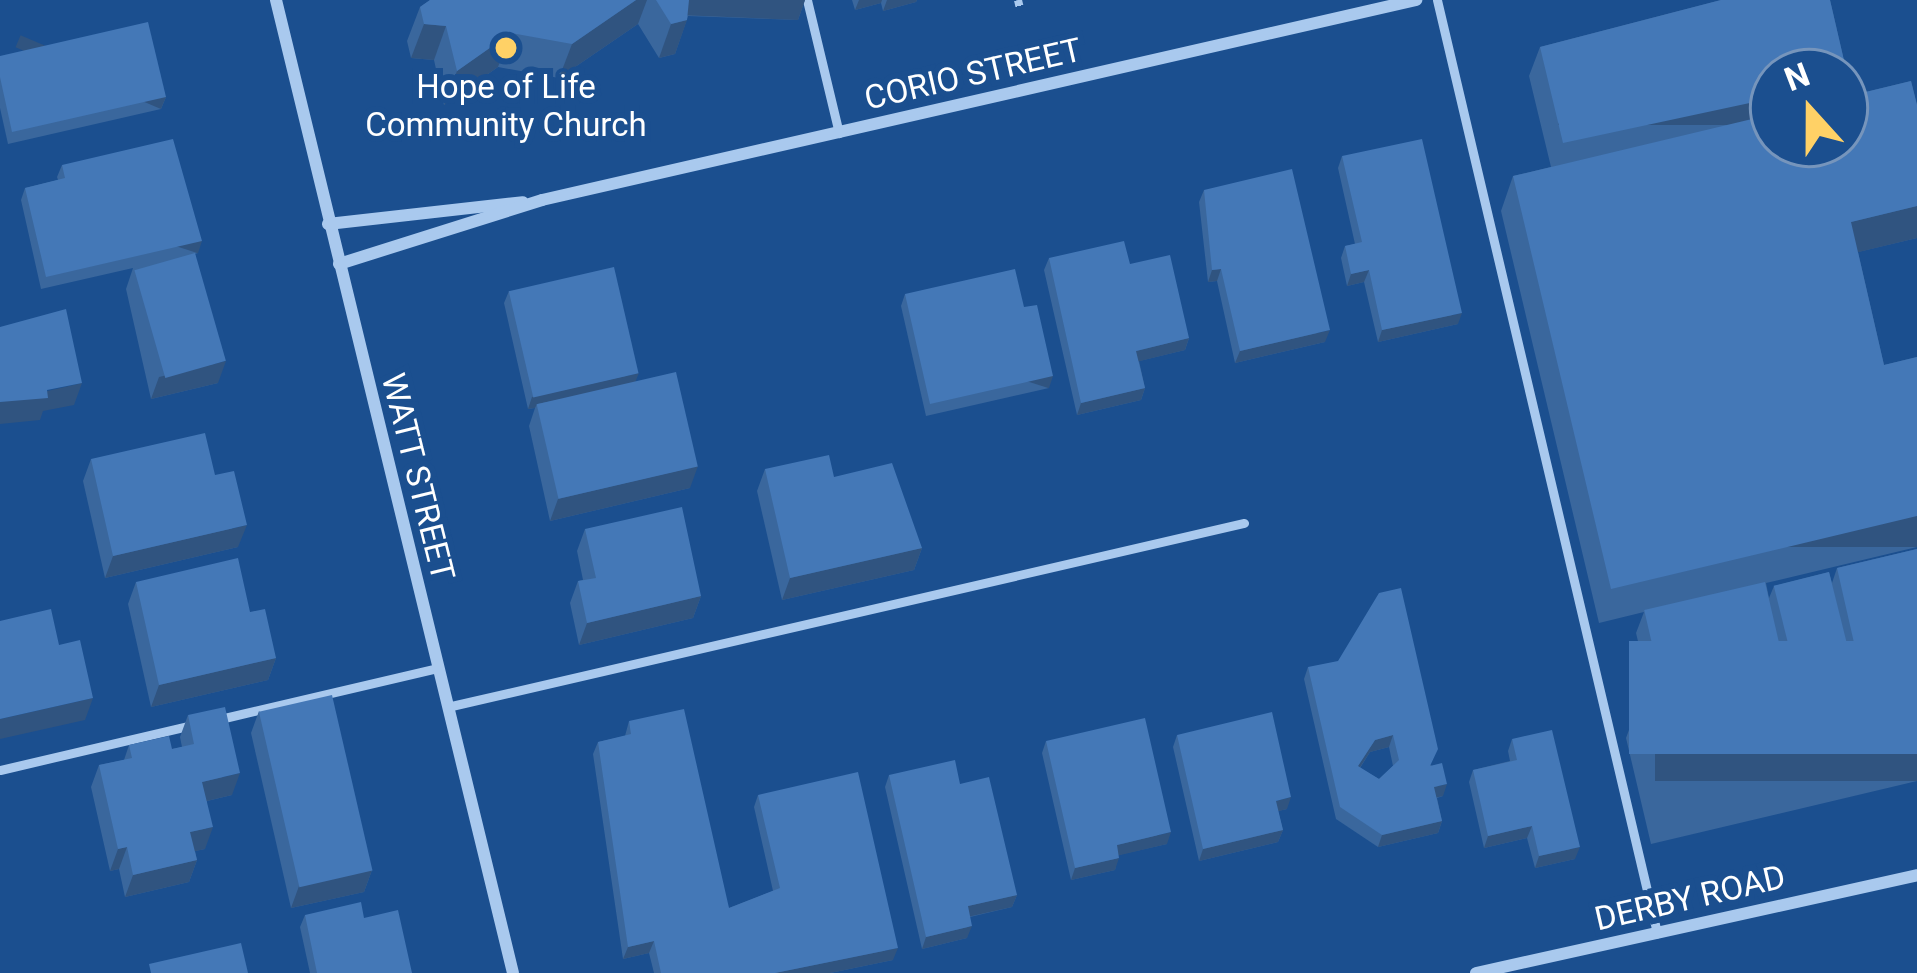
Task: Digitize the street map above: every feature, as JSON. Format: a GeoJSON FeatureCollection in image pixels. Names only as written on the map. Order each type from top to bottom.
{"type":"FeatureCollection","features":[{"type":"Feature","properties":{"kind":"street","name":"WATT STREET"},"geometry":{"type":"LineString","coordinates":[[276,0],[511,971]]}},
{"type":"Feature","properties":{"kind":"street","name":"CORIO STREET"},"geometry":{"type":"LineString","coordinates":[[339,264],[542,200],[1416,0]]}},
{"type":"Feature","properties":{"kind":"street","name":"CORIO STREET"},"geometry":{"type":"LineString","coordinates":[[328,224],[542,200]]}},
{"type":"Feature","properties":{"kind":"street","name":"DERBY ROAD"},"geometry":{"type":"LineString","coordinates":[[1476,973],[1917,875]]}},
{"type":"Feature","properties":{"kind":"lane"},"geometry":{"type":"LineString","coordinates":[[807,0],[838,133]]}},
{"type":"Feature","properties":{"kind":"lane"},"geometry":{"type":"LineString","coordinates":[[1437,0],[1657,933]]}},
{"type":"Feature","properties":{"kind":"lane"},"geometry":{"type":"LineString","coordinates":[[447,707],[1244,523]]}},
{"type":"Feature","properties":{"kind":"lane"},"geometry":{"type":"LineString","coordinates":[[0,770],[437,668]]}},
{"type":"Feature","properties":{"kind":"building"},"geometry":{"type":"Polygon","coordinates":[[[430,0],[636,0],[572,44],[511,33],[457,71],[446,26],[424,24],[420,7],[430,0]]]}},
{"type":"Feature","properties":{"kind":"building"},"geometry":{"type":"Polygon","coordinates":[[[656,0],[689,0],[687,20],[671,24],[656,0]]]}},
{"type":"Feature","properties":{"kind":"building"},"geometry":{"type":"Polygon","coordinates":[[[1721,0],[1830,0],[1841,48],[1749,48],[1749,103],[1563,143],[1540,47],[1721,0]]]}},
{"type":"Feature","properties":{"kind":"building"},"geometry":{"type":"Polygon","coordinates":[[[148,22],[166,97],[12,132],[0,56],[148,22]]]}},
{"type":"Feature","properties":{"kind":"building"},"geometry":{"type":"Polygon","coordinates":[[[1911,81],[1917,105],[1917,206],[1851,222],[1884,365],[1917,357],[1917,516],[1611,589],[1513,176],[1749,120],[1749,168],[1869,168],[1869,91],[1911,81]]]}},
{"type":"Feature","properties":{"kind":"building"},"geometry":{"type":"Polygon","coordinates":[[[173,139],[202,241],[46,277],[25,188],[65,178],[62,165],[173,139]]]}},
{"type":"Feature","properties":{"kind":"building"},"geometry":{"type":"Polygon","coordinates":[[[1422,139],[1462,313],[1382,330],[1369,270],[1351,274],[1345,246],[1362,242],[1342,156],[1422,139]]]}},
{"type":"Feature","properties":{"kind":"building"},"geometry":{"type":"Polygon","coordinates":[[[1292,169],[1330,330],[1240,351],[1221,269],[1212,270],[1204,190],[1292,169]]]}},
{"type":"Feature","properties":{"kind":"building"},"geometry":{"type":"Polygon","coordinates":[[[1124,241],[1130,264],[1170,255],[1189,338],[1136,351],[1145,388],[1081,403],[1049,258],[1124,241]]]}},
{"type":"Feature","properties":{"kind":"building"},"geometry":{"type":"Polygon","coordinates":[[[195,253],[226,361],[165,378],[134,270],[195,253]]]}},
{"type":"Feature","properties":{"kind":"building"},"geometry":{"type":"Polygon","coordinates":[[[614,267],[639,373],[533,398],[509,291],[614,267]]]}},
{"type":"Feature","properties":{"kind":"building"},"geometry":{"type":"Polygon","coordinates":[[[1015,269],[1024,307],[1037,305],[1053,376],[930,404],[905,294],[1015,269]]]}},
{"type":"Feature","properties":{"kind":"building"},"geometry":{"type":"Polygon","coordinates":[[[66,309],[82,383],[47,390],[48,398],[0,402],[0,327],[66,309]]]}},
{"type":"Feature","properties":{"kind":"building"},"geometry":{"type":"Polygon","coordinates":[[[676,372],[698,467],[558,499],[537,404],[676,372]]]}},
{"type":"Feature","properties":{"kind":"building"},"geometry":{"type":"Polygon","coordinates":[[[205,433],[215,475],[234,471],[247,525],[113,556],[91,459],[205,433]]]}},
{"type":"Feature","properties":{"kind":"building"},"geometry":{"type":"Polygon","coordinates":[[[829,455],[834,477],[892,463],[922,548],[790,578],[765,469],[829,455]]]}},
{"type":"Feature","properties":{"kind":"building"},"geometry":{"type":"Polygon","coordinates":[[[682,507],[701,596],[587,623],[578,581],[596,578],[585,529],[682,507]]]}},
{"type":"Feature","properties":{"kind":"building"},"geometry":{"type":"Polygon","coordinates":[[[1917,549],[1917,641],[1857,656],[1837,568],[1917,549]]]}},
{"type":"Feature","properties":{"kind":"building"},"geometry":{"type":"Polygon","coordinates":[[[238,558],[250,612],[265,609],[276,658],[159,685],[136,582],[238,558]]]}},
{"type":"Feature","properties":{"kind":"building"},"geometry":{"type":"Polygon","coordinates":[[[1829,572],[1846,642],[1791,656],[1774,586],[1829,572]]]}},
{"type":"Feature","properties":{"kind":"building"},"geometry":{"type":"Polygon","coordinates":[[[1765,582],[1785,670],[1664,698],[1644,610],[1765,582]]]}},
{"type":"Feature","properties":{"kind":"building"},"geometry":{"type":"Polygon","coordinates":[[[1401,588],[1438,749],[1430,766],[1442,763],[1447,784],[1434,787],[1442,821],[1382,835],[1340,807],[1308,667],[1338,661],[1379,593],[1401,588]],[[1393,735],[1375,740],[1358,766],[1379,779],[1399,760],[1393,735]]]}},
{"type":"Feature","properties":{"kind":"building"},"geometry":{"type":"Polygon","coordinates":[[[51,609],[59,645],[80,640],[93,698],[0,719],[0,621],[51,609]]]}},
{"type":"Feature","properties":{"kind":"building"},"geometry":{"type":"Polygon","coordinates":[[[1629,641],[1917,641],[1917,754],[1629,754],[1629,641]]]}},
{"type":"Feature","properties":{"kind":"building"},"geometry":{"type":"Polygon","coordinates":[[[332,695],[372,870],[299,887],[259,712],[332,695]]]}},
{"type":"Feature","properties":{"kind":"building"},"geometry":{"type":"Polygon","coordinates":[[[225,707],[240,773],[202,782],[213,827],[190,832],[197,860],[133,875],[127,847],[118,849],[99,765],[132,758],[129,745],[169,736],[172,749],[194,744],[188,715],[225,707]]]}},
{"type":"Feature","properties":{"kind":"building"},"geometry":{"type":"Polygon","coordinates":[[[684,709],[729,908],[780,888],[758,795],[858,772],[898,948],[775,973],[661,973],[654,941],[628,947],[598,742],[631,734],[629,721],[684,709]]]}},
{"type":"Feature","properties":{"kind":"building"},"geometry":{"type":"Polygon","coordinates":[[[1272,712],[1291,797],[1276,801],[1283,830],[1203,849],[1177,735],[1272,712]]]}},
{"type":"Feature","properties":{"kind":"building"},"geometry":{"type":"Polygon","coordinates":[[[1145,718],[1171,832],[1117,845],[1119,858],[1075,868],[1046,741],[1145,718]]]}},
{"type":"Feature","properties":{"kind":"building"},"geometry":{"type":"Polygon","coordinates":[[[1552,730],[1580,847],[1539,856],[1532,826],[1488,836],[1473,770],[1517,760],[1512,739],[1552,730]]]}},
{"type":"Feature","properties":{"kind":"building"},"geometry":{"type":"Polygon","coordinates":[[[955,760],[960,784],[989,777],[1017,895],[968,906],[972,926],[926,937],[889,775],[955,760]]]}},
{"type":"Feature","properties":{"kind":"building"},"geometry":{"type":"Polygon","coordinates":[[[361,902],[364,918],[398,910],[412,973],[317,973],[305,915],[361,902]]]}},
{"type":"Feature","properties":{"kind":"building"},"geometry":{"type":"Polygon","coordinates":[[[241,943],[248,973],[151,973],[149,964],[241,943]]]}},
{"type":"Feature","properties":{"kind":"place","name":"Hope of Life Community Church"},"geometry":{"type":"Point","coordinates":[506,48]}}]}
